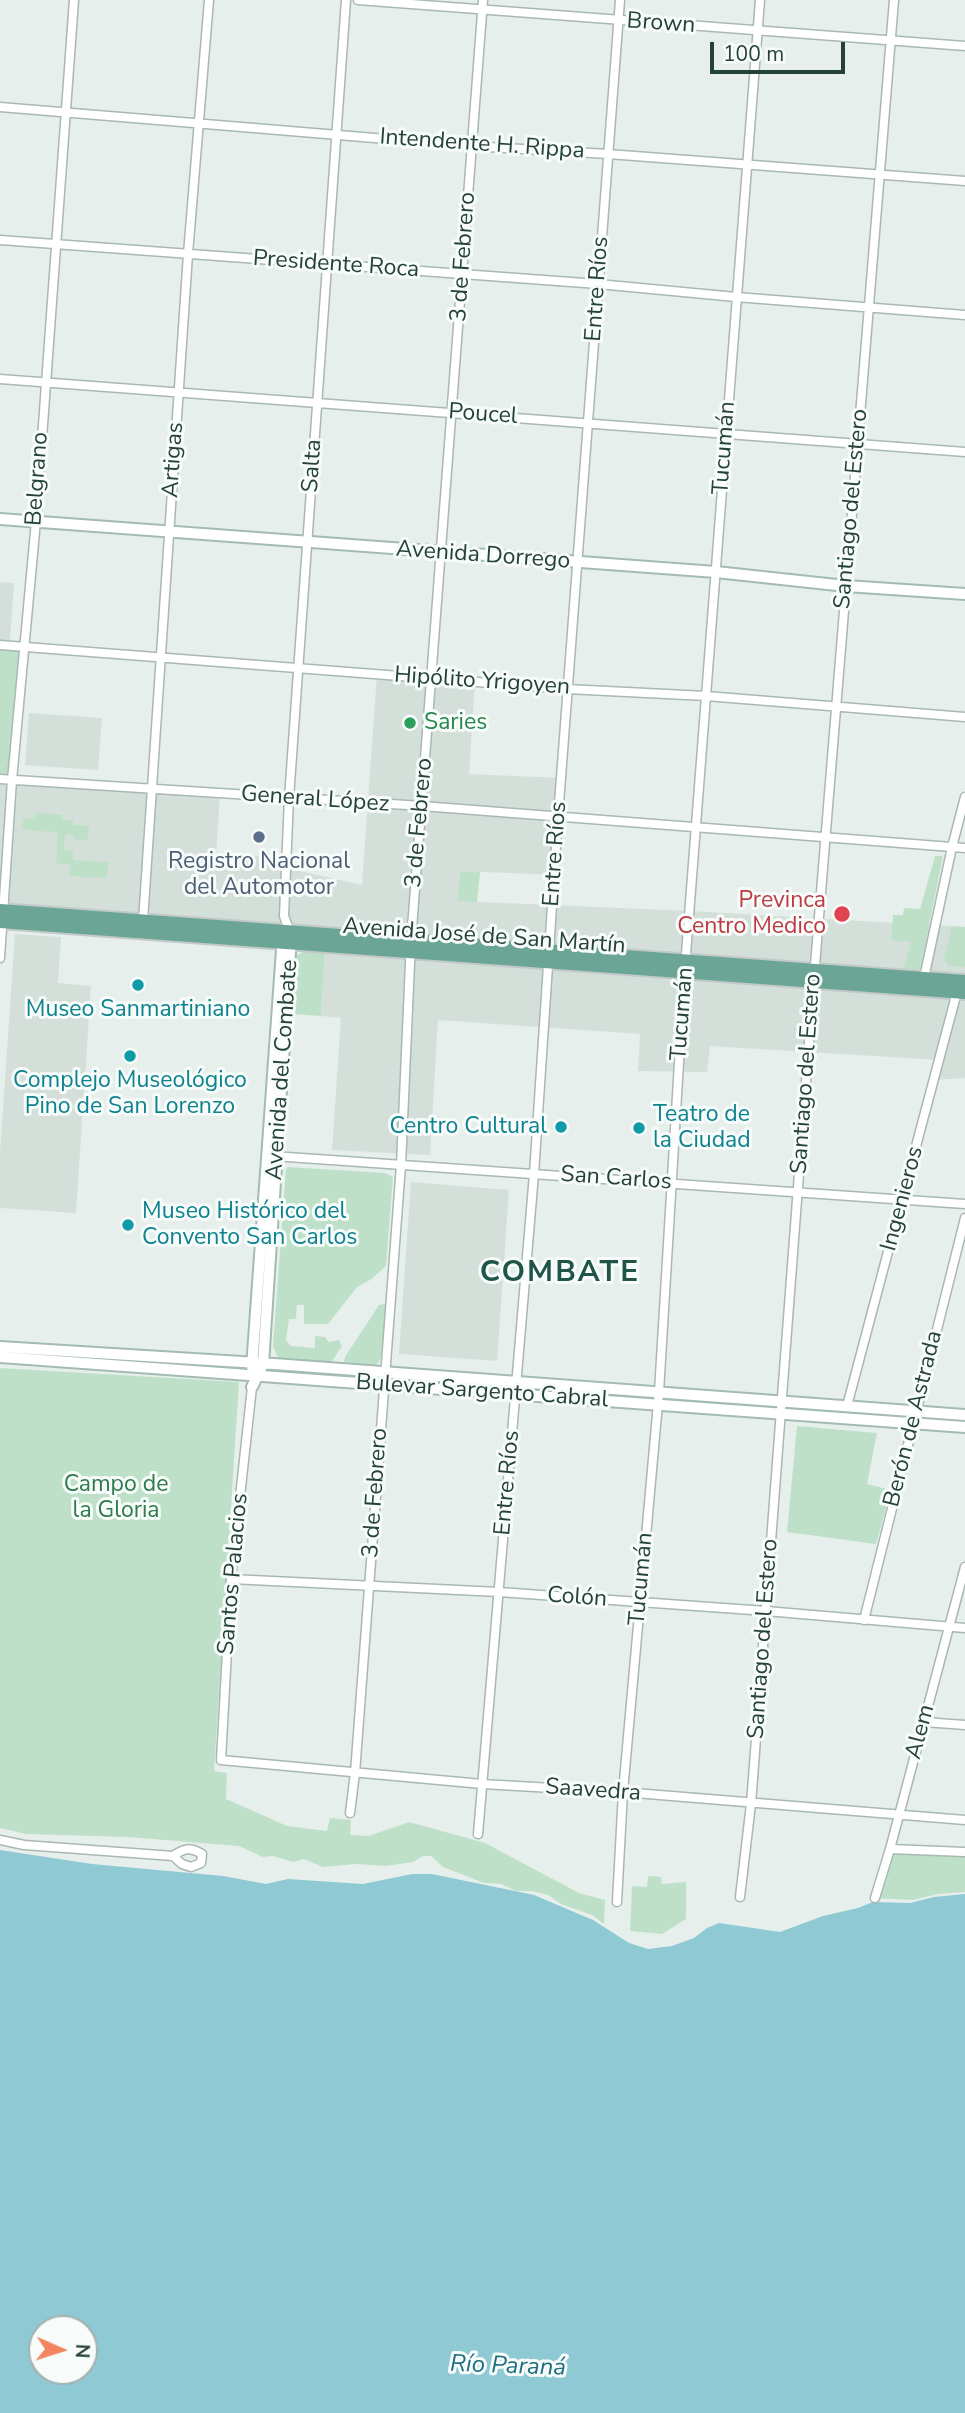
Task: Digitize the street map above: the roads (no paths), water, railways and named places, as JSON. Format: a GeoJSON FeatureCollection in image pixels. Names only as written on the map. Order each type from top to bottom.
{"type":"FeatureCollection","features":[{"type":"Feature","properties":{"kind":"main road","name":"Avenida Dorrego"},"geometry":{"type":"LineString","coordinates":[[0,519],[716,572],[846,586],[965,594]]}},
{"type":"Feature","properties":{"kind":"main road","name":"Avenida José de San Martín"},"geometry":{"type":"LineString","coordinates":[[1,916],[143,921],[287,938]]}},
{"type":"Feature","properties":{"kind":"main road","name":"Avenida José de San Martín"},"geometry":{"type":"LineString","coordinates":[[1,916],[962,989]]}},
{"type":"Feature","properties":{"kind":"main road","name":"Avenida del Combate"},"geometry":{"type":"LineString","coordinates":[[256,1369],[287,938]]}},
{"type":"Feature","properties":{"kind":"main road","name":"Avenida José de San Martín"},"geometry":{"type":"LineString","coordinates":[[814,976],[924,978],[962,989]]}},
{"type":"Feature","properties":{"kind":"main road","name":"Bulevar Sargento Cabral"},"geometry":{"type":"LineString","coordinates":[[0,1347],[256,1369],[384,1385],[514,1396],[965,1427]]}},
{"type":"Feature","properties":{"kind":"main road","name":"Bulevar Sargento Cabral"},"geometry":{"type":"LineString","coordinates":[[0,1357],[385,1372],[965,1415]]}},
{"type":"Feature","properties":{"kind":"main road","name":"Santos Palacios"},"geometry":{"type":"LineString","coordinates":[[252,1387],[256,1369]]}},
{"type":"Feature","properties":{"kind":"street","name":"Belgrano"},"geometry":{"type":"LineString","coordinates":[[0,958],[12,780],[36,522],[44,381],[74,0]]}},
{"type":"Feature","properties":{"kind":"street","name":"Artigas"},"geometry":{"type":"LineString","coordinates":[[143,921],[188,254],[209,0]]}},
{"type":"Feature","properties":{"kind":"street","name":"Salta"},"geometry":{"type":"LineString","coordinates":[[287,938],[284,916],[289,797],[346,0]]}},
{"type":"Feature","properties":{"kind":"street","name":"Brown"},"geometry":{"type":"LineString","coordinates":[[358,0],[483,5],[618,21],[965,46]]}},
{"type":"Feature","properties":{"kind":"street","name":"Entre Ríos"},"geometry":{"type":"LineString","coordinates":[[478,1834],[534,1174],[558,817],[620,0]]}},
{"type":"Feature","properties":{"kind":"street","name":"Tucumán"},"geometry":{"type":"LineString","coordinates":[[617,1902],[623,1792],[658,1406],[685,967],[760,0]]}},
{"type":"Feature","properties":{"kind":"street","name":"Santiago del Estero"},"geometry":{"type":"LineString","coordinates":[[740,1897],[751,1804],[814,976],[894,0]]}},
{"type":"Feature","properties":{"kind":"street","name":"3 de Febrero"},"geometry":{"type":"LineString","coordinates":[[350,1813],[401,1165],[411,947],[483,5]]}},
{"type":"Feature","properties":{"kind":"street","name":"Intendente H. Rippa"},"geometry":{"type":"LineString","coordinates":[[0,107],[471,146],[608,153],[965,181]]}},
{"type":"Feature","properties":{"kind":"street","name":"Presidente Roca"},"geometry":{"type":"LineString","coordinates":[[0,240],[598,284],[965,315]]}},
{"type":"Feature","properties":{"kind":"street","name":"Poucel"},"geometry":{"type":"LineString","coordinates":[[0,379],[965,452]]}},
{"type":"Feature","properties":{"kind":"street","name":"Hipólito Yrigoyen"},"geometry":{"type":"LineString","coordinates":[[0,645],[965,717]]}},
{"type":"Feature","properties":{"kind":"street","name":"General López"},"geometry":{"type":"LineString","coordinates":[[0,779],[422,806],[965,848]]}},
{"type":"Feature","properties":{"kind":"street"},"geometry":{"type":"LineString","coordinates":[[924,978],[965,797]]}},
{"type":"Feature","properties":{"kind":"street","name":"Ingenieros"},"geometry":{"type":"LineString","coordinates":[[847,1406],[962,989]]}},
{"type":"Feature","properties":{"kind":"street","name":"San Carlos"},"geometry":{"type":"LineString","coordinates":[[272,1156],[965,1204]]}},
{"type":"Feature","properties":{"kind":"street","name":"Berón de Astrada"},"geometry":{"type":"LineString","coordinates":[[864,1620],[965,1218]]}},
{"type":"Feature","properties":{"kind":"street","name":"Santos Palacios"},"geometry":{"type":"LineString","coordinates":[[221,1760],[231,1579],[252,1387]]}},
{"type":"Feature","properties":{"kind":"street","name":"Alem"},"geometry":{"type":"LineString","coordinates":[[875,1898],[965,1567]]}},
{"type":"Feature","properties":{"kind":"street","name":"Colón"},"geometry":{"type":"LineString","coordinates":[[231,1579],[499,1592],[965,1628]]}},
{"type":"Feature","properties":{"kind":"street"},"geometry":{"type":"LineString","coordinates":[[923,1722],[965,1725]]}},
{"type":"Feature","properties":{"kind":"street","name":"Saavedra"},"geometry":{"type":"LineString","coordinates":[[221,1760],[482,1784],[623,1792],[965,1820]]}},
{"type":"Feature","properties":{"kind":"street"},"geometry":{"type":"LineString","coordinates":[[0,1840],[24,1845],[173,1856]]}},
{"type":"Feature","properties":{"kind":"street"},"geometry":{"type":"LineString","coordinates":[[890,1849],[965,1852]]}},
{"type":"Feature","properties":{"kind":"water","name":"Río Paraná"},"geometry":{"type":"Polygon","coordinates":[[[0,1850],[92,1864],[223,1876],[266,1884],[288,1879],[363,1884],[412,1874],[432,1874],[534,1895],[593,1920],[629,1943],[648,1949],[672,1946],[694,1938],[719,1923],[780,1932],[873,1902],[910,1903],[965,1894],[965,2413],[0,2413],[0,1850]]]}},
{"type":"Feature","properties":{"kind":"place","name":"Saries"},"geometry":{"type":"Point","coordinates":[410,723]}},
{"type":"Feature","properties":{"kind":"place","name":"Registro Nacional del Automotor"},"geometry":{"type":"Point","coordinates":[259,837]}},
{"type":"Feature","properties":{"kind":"place","name":"Previnca Centro Medico"},"geometry":{"type":"Point","coordinates":[842,914]}},
{"type":"Feature","properties":{"kind":"place","name":"Museo Sanmartiniano"},"geometry":{"type":"Point","coordinates":[138,985]}},
{"type":"Feature","properties":{"kind":"place","name":"Complejo Museológico Pino de San Lorenzo"},"geometry":{"type":"Point","coordinates":[130,1056]}},
{"type":"Feature","properties":{"kind":"place","name":"Centro Cultural"},"geometry":{"type":"Point","coordinates":[561,1127]}},
{"type":"Feature","properties":{"kind":"place","name":"Teatro de la Ciudad"},"geometry":{"type":"Point","coordinates":[639,1128]}},
{"type":"Feature","properties":{"kind":"place","name":"Museo Histórico del Convento San Carlos"},"geometry":{"type":"Point","coordinates":[128,1225]}},
{"type":"Feature","properties":{"kind":"district","name":"COMBATE"},"geometry":{"type":"Point","coordinates":[560,1274]}},
{"type":"Feature","properties":{"kind":"park label","name":"Campo de la Gloria"},"geometry":{"type":"Point","coordinates":[116,1498]}}]}
